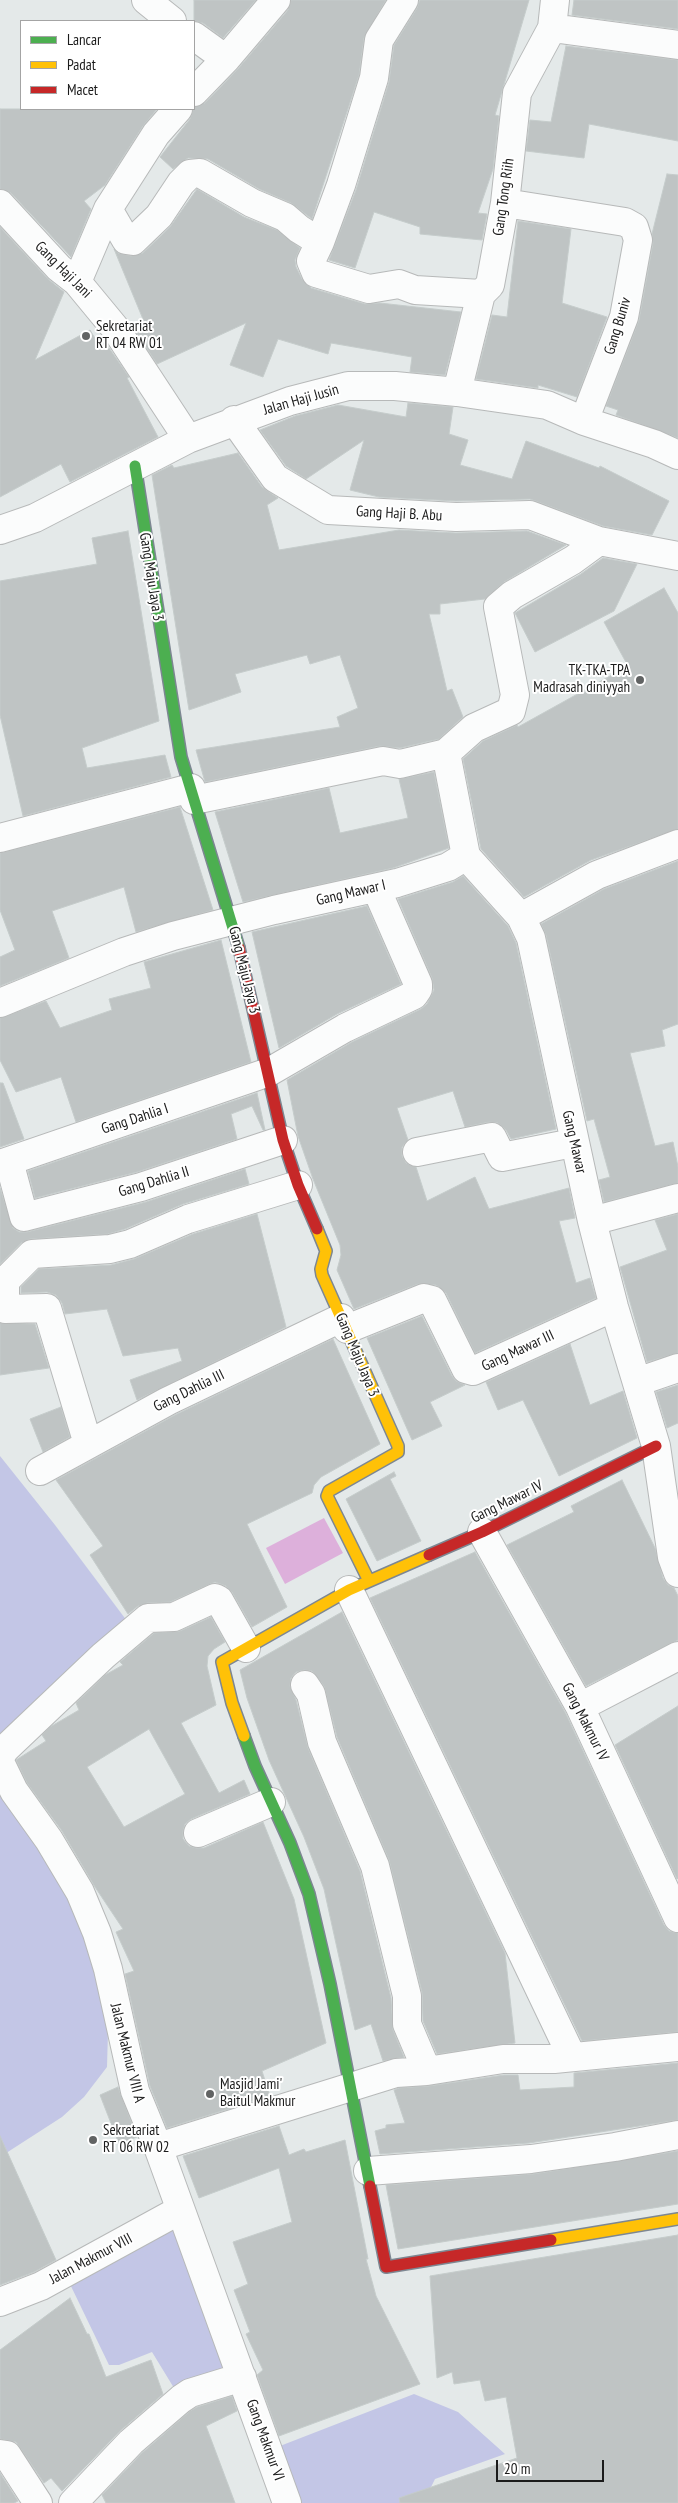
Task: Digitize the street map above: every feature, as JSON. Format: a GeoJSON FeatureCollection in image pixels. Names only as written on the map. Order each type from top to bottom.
{"type":"FeatureCollection","features":[{"type":"Feature","properties":{"kind":"street"},"geometry":{"type":"LineString","coordinates":[[146,0],[171,20]]}},
{"type":"Feature","properties":{"kind":"street"},"geometry":{"type":"LineString","coordinates":[[404,0],[380,40],[374,78],[341,185],[311,261],[316,272],[369,289],[399,284],[415,290],[481,294]]}},
{"type":"Feature","properties":{"kind":"street"},"geometry":{"type":"LineString","coordinates":[[195,91],[226,59],[267,3]]}},
{"type":"Feature","properties":{"kind":"street"},"geometry":{"type":"LineString","coordinates":[[554,11],[678,45]]}},
{"type":"Feature","properties":{"kind":"street","name":"Gang Tong Riih"},"geometry":{"type":"LineString","coordinates":[[457,392],[481,294],[490,285],[505,203],[517,93],[554,11]]}},
{"type":"Feature","properties":{"kind":"street"},"geometry":{"type":"LineString","coordinates":[[195,37],[226,59]]}},
{"type":"Feature","properties":{"kind":"street"},"geometry":{"type":"LineString","coordinates":[[77,282],[108,209],[156,134],[177,110]]}},
{"type":"Feature","properties":{"kind":"street"},"geometry":{"type":"LineString","coordinates":[[108,209],[126,240],[133,240],[159,216],[190,174],[200,173],[252,203],[285,217],[299,230],[320,242]]}},
{"type":"Feature","properties":{"kind":"street","name":"Gang Buniv"},"geometry":{"type":"LineString","coordinates":[[505,203],[625,222],[634,228],[638,240],[624,317],[584,421]]}},
{"type":"Feature","properties":{"kind":"street","name":"Gang Haji Jani"},"geometry":{"type":"LineString","coordinates":[[0,204],[59,268],[77,282],[130,348],[188,439]]}},
{"type":"Feature","properties":{"kind":"street","name":"Jalan Haji Jusin"},"geometry":{"type":"LineString","coordinates":[[0,530],[35,518],[188,439],[290,400],[348,386],[395,386],[500,397],[547,405],[584,421],[654,444],[678,455]]}},
{"type":"Feature","properties":{"kind":"street","name":"Gang Haji B. Abu"},"geometry":{"type":"LineString","coordinates":[[234,420],[275,478],[328,510],[456,517],[530,515],[598,541],[678,556]]}},
{"type":"Feature","properties":{"kind":"street","name":"Gang Maju Jaya 3"},"geometry":{"type":"LineString","coordinates":[[135,466],[148,564],[181,757],[233,921],[283,1140],[298,1185],[326,1251],[321,1269],[322,1275],[372,1391],[396,1441],[398,1452],[328,1491],[327,1496],[359,1585]]}},
{"type":"Feature","properties":{"kind":"street"},"geometry":{"type":"LineString","coordinates":[[0,838],[192,794],[383,761],[400,764],[446,753],[474,728],[511,712],[515,695],[498,607],[512,595],[573,560],[598,541]]}},
{"type":"Feature","properties":{"kind":"street"},"geometry":{"type":"LineString","coordinates":[[446,753],[466,856]]}},
{"type":"Feature","properties":{"kind":"street"},"geometry":{"type":"LineString","coordinates":[[521,917],[597,876],[678,844]]}},
{"type":"Feature","properties":{"kind":"street","name":"Gang Mawar I"},"geometry":{"type":"LineString","coordinates":[[0,1003],[124,952],[173,936],[376,888],[448,867],[466,856]]}},
{"type":"Feature","properties":{"kind":"street","name":"Gang Mawar"},"geometry":{"type":"LineString","coordinates":[[466,856],[521,917],[530,938],[573,1143],[592,1221],[614,1307],[656,1446]]}},
{"type":"Feature","properties":{"kind":"street","name":"Gang Dahlia I"},"geometry":{"type":"LineString","coordinates":[[4,1163],[131,1118],[187,1102],[269,1072],[345,1028],[414,995],[418,989],[418,984],[376,888]]}},
{"type":"Feature","properties":{"kind":"street"},"geometry":{"type":"LineString","coordinates":[[417,1152],[492,1137],[502,1157],[573,1143]]}},
{"type":"Feature","properties":{"kind":"street","name":"Gang Dahlia II"},"geometry":{"type":"LineString","coordinates":[[4,1163],[24,1217],[141,1187],[283,1140]]}},
{"type":"Feature","properties":{"kind":"street"},"geometry":{"type":"LineString","coordinates":[[88,1444],[47,1308],[5,1309],[5,1281],[32,1254],[110,1249],[130,1244],[188,1218],[298,1185]]}},
{"type":"Feature","properties":{"kind":"street"},"geometry":{"type":"LineString","coordinates":[[592,1221],[678,1198]]}},
{"type":"Feature","properties":{"kind":"street","name":"Gang Mawar III"},"geometry":{"type":"LineString","coordinates":[[344,1323],[424,1298],[432,1300],[466,1369],[473,1371],[614,1307]]}},
{"type":"Feature","properties":{"kind":"street","name":"Gang Dahlia III"},"geometry":{"type":"LineString","coordinates":[[40,1471],[168,1401],[344,1323]]}},
{"type":"Feature","properties":{"kind":"street"},"geometry":{"type":"LineString","coordinates":[[637,1382],[678,1368]]}},
{"type":"Feature","properties":{"kind":"street"},"geometry":{"type":"LineString","coordinates":[[656,1446],[676,1562]]}},
{"type":"Feature","properties":{"kind":"street","name":"Gang Mawar IV"},"geometry":{"type":"LineString","coordinates":[[271,1802],[255,1766],[223,1674],[222,1662],[359,1585],[482,1532],[656,1446]]}},
{"type":"Feature","properties":{"kind":"street","name":"Gang Makmur IV"},"geometry":{"type":"LineString","coordinates":[[482,1532],[580,1707],[678,1918]]}},
{"type":"Feature","properties":{"kind":"street"},"geometry":{"type":"LineString","coordinates":[[359,1585],[572,2057]]}},
{"type":"Feature","properties":{"kind":"street"},"geometry":{"type":"LineString","coordinates":[[0,1762],[5,1749],[89,1669],[148,1618],[174,1617],[215,1598],[219,1600],[246,1648]]}},
{"type":"Feature","properties":{"kind":"street"},"geometry":{"type":"LineString","coordinates":[[580,1707],[678,1656]]}},
{"type":"Feature","properties":{"kind":"street"},"geometry":{"type":"LineString","coordinates":[[305,1685],[311,1694],[322,1742],[374,1866],[407,1996],[407,2024],[427,2071]]}},
{"type":"Feature","properties":{"kind":"street","name":"Jalan Makmur VIII A"},"geometry":{"type":"LineString","coordinates":[[0,1762],[80,1892],[97,1933],[108,1969],[130,2074],[242,2378]]}},
{"type":"Feature","properties":{"kind":"street"},"geometry":{"type":"LineString","coordinates":[[198,1833],[271,1802],[290,1843],[308,1894],[351,2086],[386,2267],[678,2219]]}},
{"type":"Feature","properties":{"kind":"street"},"geometry":{"type":"LineString","coordinates":[[158,2146],[396,2073],[427,2071],[503,2059],[572,2057],[678,2047]]}},
{"type":"Feature","properties":{"kind":"street"},"geometry":{"type":"LineString","coordinates":[[368,2171],[531,2159],[678,2135]]}},
{"type":"Feature","properties":{"kind":"street","name":"Jalan Makmur VIII"},"geometry":{"type":"LineString","coordinates":[[0,2302],[41,2286],[180,2210]]}},
{"type":"Feature","properties":{"kind":"street"},"geometry":{"type":"LineString","coordinates":[[73,2503],[131,2442],[190,2393],[242,2378]]}},
{"type":"Feature","properties":{"kind":"street","name":"Gang Makmur VI"},"geometry":{"type":"LineString","coordinates":[[242,2378],[287,2503]]}},
{"type":"Feature","properties":{"kind":"street"},"geometry":{"type":"LineString","coordinates":[[0,2454],[6,2455],[38,2503]]}},
{"type":"Feature","properties":{"kind":"shaded area"},"geometry":{"type":"Polygon","coordinates":[[[0,1456],[127,1621],[0,1740],[0,1456]]]}},
{"type":"Feature","properties":{"kind":"shaded area"},"geometry":{"type":"Polygon","coordinates":[[[324,1518],[343,1553],[285,1584],[266,1548],[324,1518]]]}},
{"type":"Feature","properties":{"kind":"shaded area"},"geometry":{"type":"Polygon","coordinates":[[[0,1786],[84,1920],[108,2031],[107,2067],[84,2097],[62,2117],[0,2157],[0,1786]]]}},
{"type":"Feature","properties":{"kind":"shaded area"},"geometry":{"type":"Polygon","coordinates":[[[177,2226],[232,2372],[174,2388],[152,2352],[119,2365],[109,2365],[68,2280],[177,2226]]]}},
{"type":"Feature","properties":{"kind":"shaded area"},"geometry":{"type":"Polygon","coordinates":[[[414,2394],[458,2412],[505,2454],[435,2479],[430,2489],[430,2503],[299,2503],[280,2446],[414,2394]]]}},
{"type":"Feature","properties":{"kind":"building"},"geometry":{"type":"Polygon","coordinates":[[[194,0],[256,0],[223,38],[203,23],[194,20],[194,0]]]}},
{"type":"Feature","properties":{"kind":"building"},"geometry":{"type":"Polygon","coordinates":[[[291,0],[386,0],[364,38],[359,75],[312,219],[291,203],[259,189],[208,159],[188,158],[173,169],[160,157],[190,119],[195,107],[205,103],[237,70],[288,10],[291,0]]]}},
{"type":"Feature","properties":{"kind":"building"},"geometry":{"type":"Polygon","coordinates":[[[420,0],[529,0],[495,115],[499,116],[493,169],[478,213],[487,214],[482,240],[420,234],[420,227],[374,212],[355,268],[329,260],[356,190],[389,82],[394,45],[420,0]]]}},
{"type":"Feature","properties":{"kind":"building"},"geometry":{"type":"Polygon","coordinates":[[[574,0],[678,0],[678,29],[572,15],[574,0]]]}},
{"type":"Feature","properties":{"kind":"building"},"geometry":{"type":"Polygon","coordinates":[[[566,46],[678,60],[678,141],[589,124],[584,158],[526,151],[530,120],[551,122],[566,46]]]}},
{"type":"Feature","properties":{"kind":"building"},"geometry":{"type":"Polygon","coordinates":[[[0,109],[156,110],[143,126],[105,185],[84,201],[91,209],[71,257],[11,193],[0,189],[0,109]]]}},
{"type":"Feature","properties":{"kind":"building"},"geometry":{"type":"Polygon","coordinates":[[[667,174],[678,175],[678,438],[616,415],[618,410],[606,406],[639,320],[653,243],[652,234],[667,174]]]}},
{"type":"Feature","properties":{"kind":"building"},"geometry":{"type":"Polygon","coordinates":[[[197,189],[244,217],[277,230],[300,248],[295,260],[296,267],[302,279],[311,288],[365,304],[380,303],[461,312],[445,375],[410,372],[412,357],[331,343],[328,354],[278,339],[263,377],[230,365],[246,323],[157,364],[134,329],[145,324],[114,249],[118,253],[131,256],[143,253],[170,227],[197,189]]]}},
{"type":"Feature","properties":{"kind":"building"},"geometry":{"type":"Polygon","coordinates":[[[518,221],[571,229],[562,303],[607,317],[577,397],[538,385],[538,388],[476,379],[492,315],[507,317],[518,221]]]}},
{"type":"Feature","properties":{"kind":"building"},"geometry":{"type":"Polygon","coordinates":[[[0,227],[48,279],[64,292],[35,360],[90,330],[99,345],[105,342],[129,377],[127,378],[158,437],[70,482],[61,464],[0,497],[0,227]]]}},
{"type":"Feature","properties":{"kind":"building"},"geometry":{"type":"Polygon","coordinates":[[[408,403],[453,407],[449,434],[468,440],[460,465],[512,479],[526,441],[599,468],[600,466],[669,501],[652,535],[603,526],[530,499],[456,501],[379,497],[350,490],[364,440],[306,479],[286,466],[260,430],[295,416],[338,405],[406,417],[408,403]]]}},
{"type":"Feature","properties":{"kind":"building"},"geometry":{"type":"Polygon","coordinates":[[[238,453],[262,487],[278,498],[267,505],[279,550],[399,530],[456,533],[527,531],[566,545],[504,582],[485,599],[440,604],[440,614],[429,614],[447,691],[452,689],[463,717],[439,739],[400,748],[380,746],[205,782],[196,750],[340,727],[337,717],[358,708],[340,655],[310,664],[307,655],[235,674],[241,692],[189,710],[152,475],[172,465],[174,468],[238,453]]]}},
{"type":"Feature","properties":{"kind":"building"},"geometry":{"type":"Polygon","coordinates":[[[128,531],[159,721],[82,748],[87,768],[165,755],[171,777],[23,816],[0,715],[0,581],[97,564],[92,538],[128,531]]]}},
{"type":"Feature","properties":{"kind":"building"},"geometry":{"type":"Polygon","coordinates":[[[603,558],[637,564],[614,611],[535,652],[515,613],[581,574],[603,558]]]}},
{"type":"Feature","properties":{"kind":"building"},"geometry":{"type":"Polygon","coordinates":[[[664,588],[678,613],[678,829],[591,860],[524,897],[481,849],[463,759],[483,741],[517,725],[518,727],[628,666],[604,622],[664,588]]]}},
{"type":"Feature","properties":{"kind":"building"},"geometry":{"type":"Polygon","coordinates":[[[434,772],[449,848],[393,868],[243,902],[215,812],[329,788],[340,833],[408,818],[399,779],[434,772]]]}},
{"type":"Feature","properties":{"kind":"building"},"geometry":{"type":"Polygon","coordinates":[[[180,807],[213,910],[136,932],[124,887],[52,911],[69,958],[0,986],[0,957],[15,950],[0,910],[0,853],[180,807]]]}},
{"type":"Feature","properties":{"kind":"building"},"geometry":{"type":"Polygon","coordinates":[[[678,861],[678,1024],[662,1030],[665,1046],[630,1053],[655,1146],[673,1142],[678,1167],[678,1183],[604,1202],[599,1180],[610,1177],[594,1119],[587,1121],[546,935],[541,924],[604,889],[678,861]]]}},
{"type":"Feature","properties":{"kind":"building"},"geometry":{"type":"Polygon","coordinates":[[[463,876],[508,926],[516,943],[556,1129],[511,1139],[506,1130],[498,1123],[489,1122],[465,1127],[453,1091],[397,1108],[408,1140],[402,1147],[402,1156],[406,1163],[416,1167],[427,1201],[475,1177],[489,1209],[569,1188],[575,1218],[559,1221],[576,1283],[590,1278],[596,1298],[475,1353],[446,1293],[436,1285],[418,1284],[354,1309],[337,1270],[341,1255],[340,1245],[298,1136],[287,1080],[352,1042],[421,1009],[427,1004],[434,990],[432,978],[398,899],[453,882],[463,876]]]}},
{"type":"Feature","properties":{"kind":"building"},"geometry":{"type":"Polygon","coordinates":[[[367,906],[401,984],[337,1014],[279,1048],[252,932],[367,906]]]}},
{"type":"Feature","properties":{"kind":"building"},"geometry":{"type":"Polygon","coordinates":[[[221,940],[251,1062],[76,1122],[61,1077],[16,1092],[0,1060],[0,1018],[46,1001],[60,1028],[112,1010],[109,999],[151,988],[144,962],[221,940]]]}},
{"type":"Feature","properties":{"kind":"building"},"geometry":{"type":"Polygon","coordinates":[[[0,1083],[3,1083],[24,1139],[0,1147],[0,1083]]]}},
{"type":"Feature","properties":{"kind":"building"},"geometry":{"type":"Polygon","coordinates":[[[257,1093],[265,1130],[263,1130],[252,1106],[231,1114],[237,1139],[137,1172],[35,1198],[28,1171],[257,1093]]]}},
{"type":"Feature","properties":{"kind":"building"},"geometry":{"type":"Polygon","coordinates":[[[245,1169],[249,1184],[183,1204],[125,1229],[108,1234],[30,1239],[21,1243],[0,1264],[0,1188],[13,1228],[19,1232],[27,1232],[146,1202],[245,1169]]]}},
{"type":"Feature","properties":{"kind":"building"},"geometry":{"type":"Polygon","coordinates":[[[257,1214],[286,1327],[137,1400],[130,1380],[182,1361],[178,1348],[123,1356],[107,1309],[65,1314],[62,1303],[56,1295],[47,1292],[21,1293],[21,1287],[39,1269],[111,1265],[134,1259],[193,1234],[257,1214]]]}},
{"type":"Feature","properties":{"kind":"building"},"geometry":{"type":"Polygon","coordinates":[[[678,1214],[678,1353],[647,1362],[620,1267],[667,1250],[655,1220],[678,1214]]]}},
{"type":"Feature","properties":{"kind":"building"},"geometry":{"type":"Polygon","coordinates":[[[422,1316],[452,1376],[456,1381],[465,1385],[430,1402],[442,1426],[412,1440],[367,1338],[422,1316]]]}},
{"type":"Feature","properties":{"kind":"building"},"geometry":{"type":"Polygon","coordinates":[[[0,1323],[35,1324],[49,1368],[0,1375],[0,1323]]]}},
{"type":"Feature","properties":{"kind":"building"},"geometry":{"type":"Polygon","coordinates":[[[333,1339],[380,1444],[321,1477],[314,1485],[312,1493],[247,1524],[287,1607],[252,1627],[232,1592],[226,1586],[215,1582],[170,1602],[147,1603],[138,1606],[128,1614],[90,1555],[103,1546],[56,1480],[175,1415],[333,1339]]]}},
{"type":"Feature","properties":{"kind":"building"},"geometry":{"type":"Polygon","coordinates":[[[570,1344],[590,1405],[623,1391],[637,1438],[559,1476],[523,1400],[498,1410],[486,1382],[570,1344]]]}},
{"type":"Feature","properties":{"kind":"building"},"geometry":{"type":"Polygon","coordinates":[[[678,1385],[678,1423],[667,1428],[656,1392],[678,1385]]]}},
{"type":"Feature","properties":{"kind":"building"},"geometry":{"type":"Polygon","coordinates":[[[61,1407],[70,1437],[43,1452],[30,1419],[61,1407]]]}},
{"type":"Feature","properties":{"kind":"building"},"geometry":{"type":"Polygon","coordinates":[[[394,1472],[396,1476],[390,1479],[421,1541],[377,1561],[346,1499],[394,1472]]]}},
{"type":"Feature","properties":{"kind":"building"},"geometry":{"type":"Polygon","coordinates":[[[622,1480],[655,1548],[663,1578],[668,1585],[674,1588],[678,1596],[678,1640],[586,1686],[507,1545],[574,1512],[571,1506],[622,1480]]]}},
{"type":"Feature","properties":{"kind":"building"},"geometry":{"type":"Polygon","coordinates":[[[475,1552],[566,1714],[664,1925],[669,1931],[678,1933],[678,2032],[582,2041],[370,1598],[475,1552]]]}},
{"type":"Feature","properties":{"kind":"building"},"geometry":{"type":"Polygon","coordinates":[[[342,1612],[505,1953],[515,2043],[437,2054],[423,2021],[422,1992],[389,1860],[337,1737],[324,1686],[312,1671],[304,1670],[296,1672],[291,1678],[290,1686],[296,1700],[308,1748],[360,1871],[391,1998],[393,2030],[404,2057],[383,2061],[371,2024],[355,2030],[324,1889],[304,1837],[269,1760],[247,1698],[240,1670],[342,1612]]]}},
{"type":"Feature","properties":{"kind":"building"},"geometry":{"type":"Polygon","coordinates":[[[211,1617],[225,1642],[214,1649],[208,1656],[207,1666],[216,1705],[181,1723],[219,1793],[244,1780],[250,1794],[191,1819],[185,1824],[183,1839],[189,1846],[204,1848],[263,1822],[294,1899],[326,2043],[262,2071],[270,2096],[167,2128],[150,2086],[125,1974],[134,1971],[116,1932],[123,1929],[95,1887],[62,1831],[27,1783],[16,1760],[46,1741],[42,1735],[50,1727],[79,1710],[76,1703],[105,1675],[123,1665],[120,1662],[154,1633],[180,1631],[211,1617]],[[149,1729],[87,1767],[124,1827],[185,1794],[149,1729]]]}},
{"type":"Feature","properties":{"kind":"building"},"geometry":{"type":"Polygon","coordinates":[[[678,1706],[678,1878],[677,1879],[615,1745],[678,1706]]]}},
{"type":"Feature","properties":{"kind":"building"},"geometry":{"type":"Polygon","coordinates":[[[678,2063],[678,2120],[529,2143],[380,2154],[375,2131],[386,2128],[386,2125],[405,2123],[394,2090],[399,2088],[429,2086],[504,2075],[518,2075],[520,2090],[574,2087],[574,2073],[678,2063]]]}},
{"type":"Feature","properties":{"kind":"building"},"geometry":{"type":"Polygon","coordinates":[[[118,2087],[137,2137],[119,2144],[100,2095],[118,2087]]]}},
{"type":"Feature","properties":{"kind":"building"},"geometry":{"type":"Polygon","coordinates":[[[279,2126],[289,2155],[304,2149],[306,2152],[345,2140],[368,2259],[366,2259],[376,2296],[420,2384],[279,2436],[257,2375],[263,2370],[246,2334],[250,2332],[234,2290],[248,2284],[233,2242],[292,2222],[279,2168],[199,2198],[183,2156],[279,2126]]]}},
{"type":"Feature","properties":{"kind":"building"},"geometry":{"type":"Polygon","coordinates":[[[0,2136],[56,2260],[34,2272],[0,2285],[0,2136]]]}},
{"type":"Feature","properties":{"kind":"building"},"geometry":{"type":"Polygon","coordinates":[[[678,2151],[678,2204],[398,2249],[386,2185],[533,2174],[678,2151]]]}},
{"type":"Feature","properties":{"kind":"building"},"geometry":{"type":"Polygon","coordinates":[[[678,2235],[678,2503],[400,2503],[399,2498],[517,2458],[506,2397],[485,2401],[480,2380],[454,2384],[452,2372],[437,2378],[430,2276],[678,2235]]]}},
{"type":"Feature","properties":{"kind":"building"},"geometry":{"type":"Polygon","coordinates":[[[70,2298],[87,2334],[89,2334],[106,2377],[151,2360],[163,2394],[120,2431],[62,2491],[51,2478],[44,2483],[16,2442],[0,2439],[0,2350],[70,2298]]]}},
{"type":"Feature","properties":{"kind":"building"},"geometry":{"type":"Polygon","coordinates":[[[232,2396],[237,2411],[206,2426],[235,2503],[106,2503],[102,2495],[142,2453],[190,2411],[232,2396]]]}},
{"type":"Feature","properties":{"kind":"building"},"geometry":{"type":"Polygon","coordinates":[[[0,2473],[18,2501],[14,2503],[0,2503],[0,2473]]]}},
{"type":"Feature","properties":{"kind":"traffic: fast"},"geometry":{"type":"LineString","coordinates":[[135,466],[181,757],[239,948]]}},
{"type":"Feature","properties":{"kind":"traffic: fast"},"geometry":{"type":"LineString","coordinates":[[244,1736],[255,1766],[290,1843],[309,1894],[330,1984],[370,2186]]}},
{"type":"Feature","properties":{"kind":"traffic: slow"},"geometry":{"type":"LineString","coordinates":[[317,1229],[326,1251],[321,1269],[322,1275],[398,1446],[398,1452],[329,1491],[327,1496],[369,1581]]}},
{"type":"Feature","properties":{"kind":"traffic: slow"},"geometry":{"type":"LineString","coordinates":[[244,1736],[232,1703],[222,1662],[349,1590],[429,1555]]}},
{"type":"Feature","properties":{"kind":"traffic: slow"},"geometry":{"type":"LineString","coordinates":[[551,2240],[678,2219]]}},
{"type":"Feature","properties":{"kind":"traffic: jam"},"geometry":{"type":"LineString","coordinates":[[239,948],[283,1140],[298,1185],[317,1229]]}},
{"type":"Feature","properties":{"kind":"traffic: jam"},"geometry":{"type":"LineString","coordinates":[[429,1555],[482,1532],[656,1446]]}},
{"type":"Feature","properties":{"kind":"traffic: jam"},"geometry":{"type":"LineString","coordinates":[[370,2186],[386,2267],[551,2240]]}},
{"type":"Feature","properties":{"kind":"place","name":"Sekretariat RT 04 RW 01"},"geometry":{"type":"Point","coordinates":[86,336]}},
{"type":"Feature","properties":{"kind":"place","name":"TK-TKA-TPA Madrasah diniyyah"},"geometry":{"type":"Point","coordinates":[640,680]}},
{"type":"Feature","properties":{"kind":"place","name":"Masjid Jami' Baitul Makmur"},"geometry":{"type":"Point","coordinates":[210,2094]}},
{"type":"Feature","properties":{"kind":"place","name":"Sekretariat RT 06 RW 02"},"geometry":{"type":"Point","coordinates":[93,2140]}}]}
